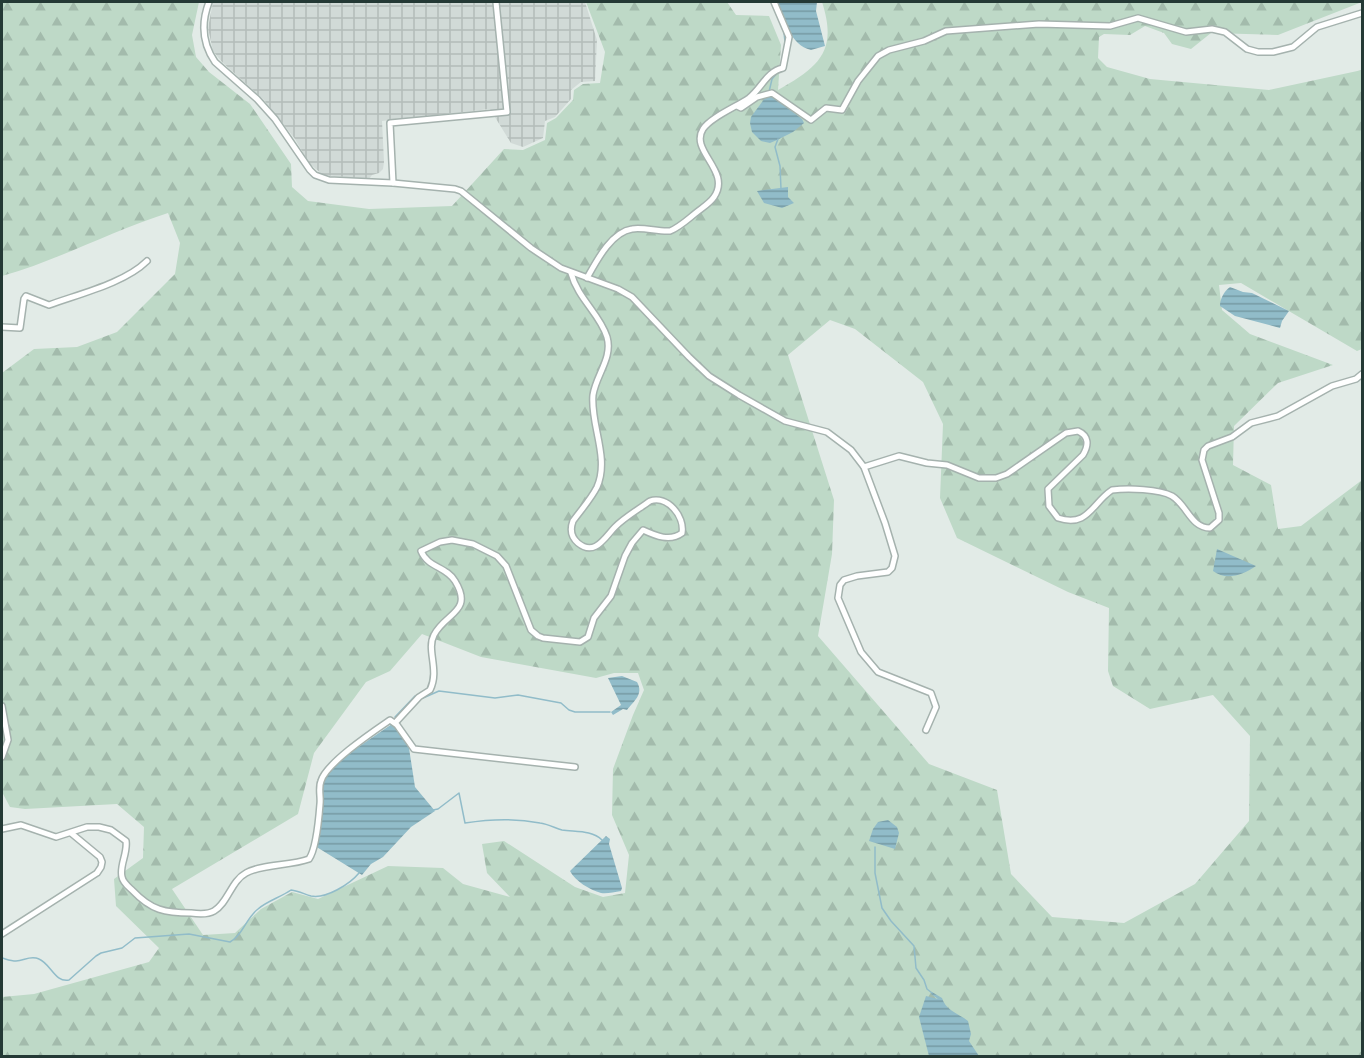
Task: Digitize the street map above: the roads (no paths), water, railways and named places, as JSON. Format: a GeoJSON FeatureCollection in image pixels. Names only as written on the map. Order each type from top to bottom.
{"type":"FeatureCollection","features":[{"type":"Feature","properties":{"kind":"street"},"geometry":{"type":"LineString","coordinates":[[209,2],[203,25],[205,41],[211,56],[275,119],[315,175],[329,180],[393,183],[461,191],[531,248],[571,273],[618,289],[632,297],[710,376],[769,414],[785,421],[827,432],[851,450],[864,467],[894,550],[894,562],[888,572],[844,580],[840,585],[838,598],[861,652],[878,672],[931,693],[936,707],[926,730]]}},
{"type":"Feature","properties":{"kind":"street"},"geometry":{"type":"LineString","coordinates":[[393,183],[390,123],[507,112],[496,2]]}},
{"type":"Feature","properties":{"kind":"street"},"geometry":{"type":"LineString","coordinates":[[587,278],[618,235],[631,229],[670,231],[714,199],[719,187],[718,177],[700,144],[700,135],[710,122],[752,95],[772,73],[783,68],[789,37],[774,2]]}},
{"type":"Feature","properties":{"kind":"street"},"geometry":{"type":"LineString","coordinates":[[737,106],[741,108],[757,97],[769,93],[811,120],[826,108],[842,110],[864,73],[878,56],[946,31],[1039,24],[1110,26],[1138,18],[1186,32],[1212,29],[1225,32],[1247,49],[1273,52],[1293,47],[1317,27],[1362,13]]}},
{"type":"Feature","properties":{"kind":"street"},"geometry":{"type":"LineString","coordinates":[[2,327],[20,328],[26,296],[49,305],[98,288],[139,269],[147,261]]}},
{"type":"Feature","properties":{"kind":"street"},"geometry":{"type":"LineString","coordinates":[[395,723],[411,704],[430,690],[435,671],[432,643],[434,634],[460,608],[461,602],[460,591],[450,574],[427,561],[421,551],[440,542],[452,540],[473,544],[497,556],[506,566],[531,630],[543,638],[580,642],[588,637],[594,618],[611,596],[625,556],[643,530],[669,539],[682,532],[681,519],[673,508],[662,500],[656,499],[616,526],[597,546],[585,547],[572,536],[573,521],[597,486],[600,472],[593,397],[609,348],[607,336],[574,286],[571,273]]}},
{"type":"Feature","properties":{"kind":"street"},"geometry":{"type":"LineString","coordinates":[[864,467],[899,456],[947,465],[979,478],[996,478],[1007,474],[1066,433],[1078,431],[1086,437],[1087,448],[1083,455],[1048,489],[1049,506],[1058,518],[1080,520],[1112,490],[1161,492],[1178,500],[1198,525],[1210,528],[1219,520],[1220,513],[1202,460],[1204,450],[1208,446],[1232,437],[1251,423],[1278,416],[1332,386],[1356,379],[1362,374]]}},
{"type":"Feature","properties":{"kind":"street"},"geometry":{"type":"LineString","coordinates":[[2,706],[8,740],[2,757]]}},
{"type":"Feature","properties":{"kind":"street"},"geometry":{"type":"LineString","coordinates":[[2,829],[21,825],[56,837],[87,827],[99,827],[119,834],[126,841],[127,846],[121,876],[143,901],[151,907],[177,913],[210,913],[218,907],[245,873],[309,859],[319,815],[320,785],[323,776],[336,762],[390,720],[395,723],[414,749],[575,767]]}},
{"type":"Feature","properties":{"kind":"street"},"geometry":{"type":"LineString","coordinates":[[2,934],[97,873],[102,862],[100,857],[71,833]]}},
{"type":"Feature","properties":{"kind":"water"},"geometry":{"type":"Polygon","coordinates":[[[776,2],[817,2],[816,11],[825,46],[811,50],[798,43],[789,31],[776,2]]]}},
{"type":"Feature","properties":{"kind":"water"},"geometry":{"type":"Polygon","coordinates":[[[767,95],[771,95],[804,123],[793,132],[770,143],[761,141],[752,132],[750,123],[751,117],[767,95]]]}},
{"type":"Feature","properties":{"kind":"water"},"geometry":{"type":"Polygon","coordinates":[[[788,187],[788,197],[794,203],[782,208],[764,203],[757,191],[788,187]]]}},
{"type":"Feature","properties":{"kind":"water"},"geometry":{"type":"Polygon","coordinates":[[[1230,287],[1252,293],[1289,311],[1280,328],[1235,316],[1220,306],[1223,295],[1230,287]]]}},
{"type":"Feature","properties":{"kind":"water"},"geometry":{"type":"Polygon","coordinates":[[[1217,549],[1256,566],[1235,576],[1218,574],[1213,571],[1217,549]]]}},
{"type":"Feature","properties":{"kind":"water"},"geometry":{"type":"Polygon","coordinates":[[[622,676],[637,682],[639,694],[627,710],[623,709],[613,715],[611,712],[621,705],[608,678],[622,676]]]}},
{"type":"Feature","properties":{"kind":"water"},"geometry":{"type":"Polygon","coordinates":[[[392,724],[409,748],[415,787],[435,811],[411,827],[383,857],[371,864],[362,875],[315,846],[323,805],[322,786],[324,778],[338,761],[392,724]]]}},
{"type":"Feature","properties":{"kind":"water"},"geometry":{"type":"Polygon","coordinates":[[[888,820],[897,827],[899,833],[895,849],[869,841],[878,822],[888,820]]]}},
{"type":"Feature","properties":{"kind":"water"},"geometry":{"type":"Polygon","coordinates":[[[606,836],[610,839],[609,844],[622,888],[621,891],[601,893],[583,885],[570,871],[606,836]]]}},
{"type":"Feature","properties":{"kind":"water"},"geometry":{"type":"Polygon","coordinates":[[[932,992],[942,998],[949,1009],[968,1021],[971,1034],[969,1041],[979,1056],[929,1056],[919,1017],[926,996],[938,999],[931,994],[932,992]]]}},
{"type":"Feature","properties":{"kind":"waterway"},"geometry":{"type":"LineString","coordinates":[[784,32],[785,42]]}},
{"type":"Feature","properties":{"kind":"waterway"},"geometry":{"type":"LineString","coordinates":[[769,92],[772,79],[778,72]]}},
{"type":"Feature","properties":{"kind":"waterway"},"geometry":{"type":"LineString","coordinates":[[778,139],[775,147],[780,166],[781,189]]}},
{"type":"Feature","properties":{"kind":"waterway"},"geometry":{"type":"LineString","coordinates":[[423,698],[439,691],[495,698],[518,695],[561,703],[575,712],[610,712]]}},
{"type":"Feature","properties":{"kind":"waterway"},"geometry":{"type":"LineString","coordinates":[[395,717],[415,696]]}},
{"type":"Feature","properties":{"kind":"waterway"},"geometry":{"type":"LineString","coordinates":[[433,810],[438,809],[459,793],[465,823],[502,820],[531,821],[562,830],[589,833],[602,840]]}},
{"type":"Feature","properties":{"kind":"waterway"},"geometry":{"type":"LineString","coordinates":[[875,847],[875,873],[882,908],[914,946],[916,968],[927,989],[932,993]]}},
{"type":"Feature","properties":{"kind":"waterway"},"geometry":{"type":"LineString","coordinates":[[2,958],[16,961],[39,959],[60,979],[69,980],[96,956],[122,948],[135,938],[189,934],[230,942],[254,913],[270,901],[291,890],[311,896],[324,895],[344,886],[359,873]]}}]}
